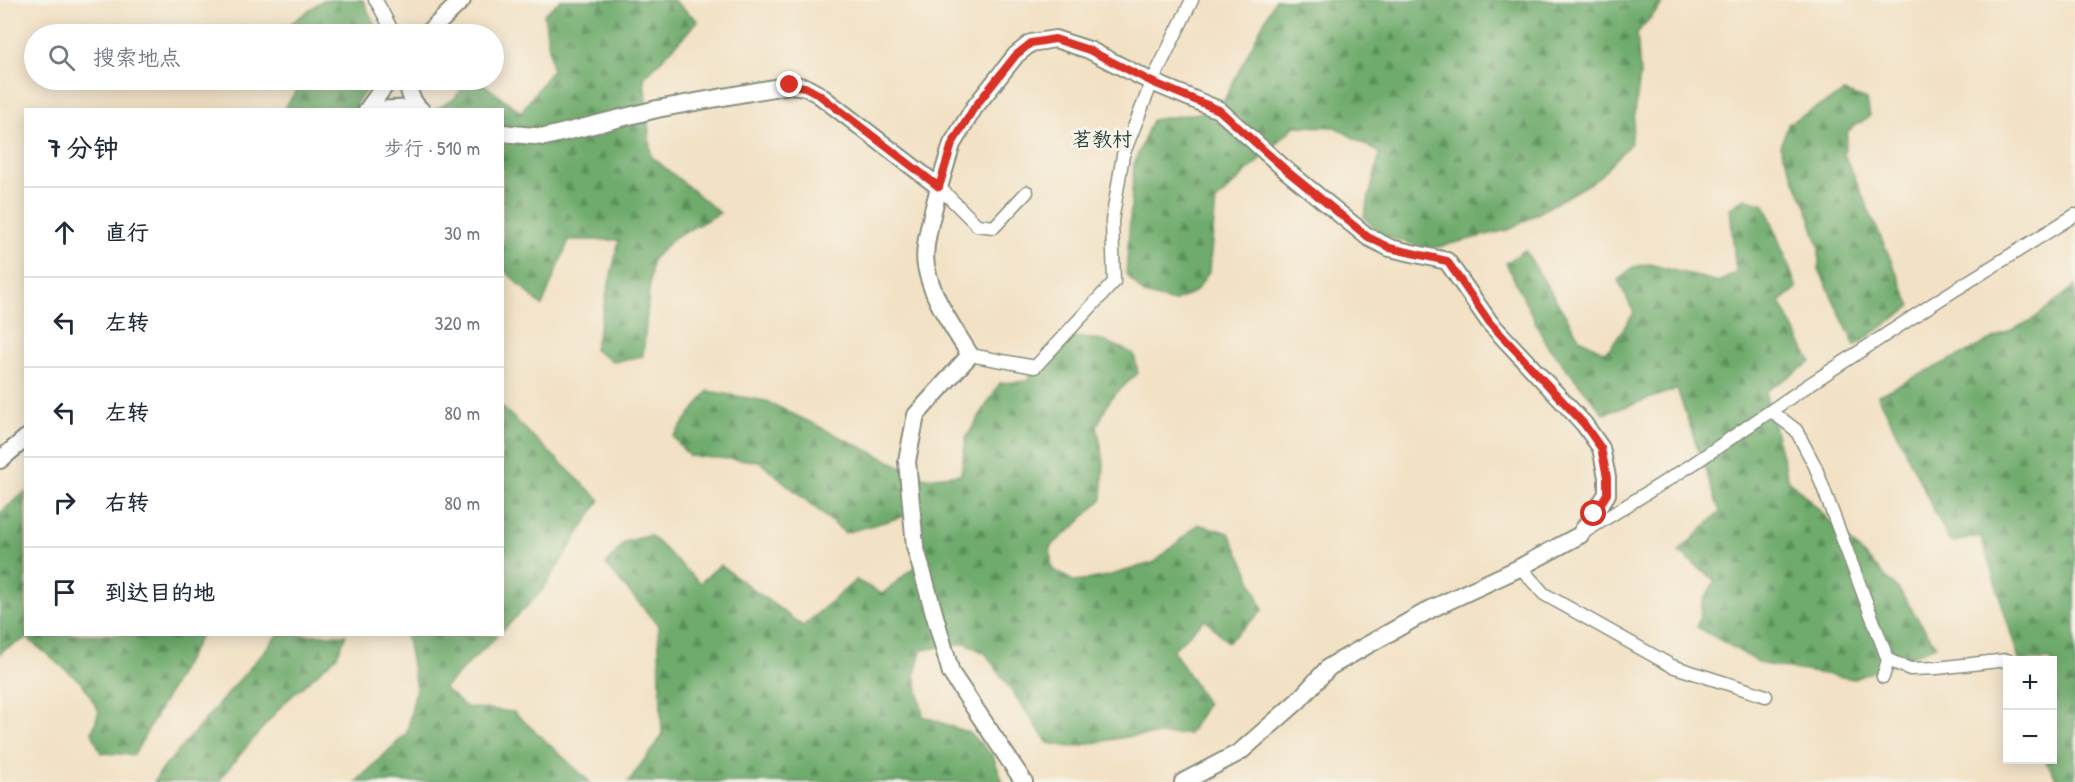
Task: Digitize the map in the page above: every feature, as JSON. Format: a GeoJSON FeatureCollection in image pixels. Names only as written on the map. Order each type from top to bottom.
{"type":"FeatureCollection","features":[{"type":"Feature","properties":{"kind":"street"},"geometry":{"type":"LineString","coordinates":[[375,0],[389,24]]}},
{"type":"Feature","properties":{"kind":"street"},"geometry":{"type":"LineString","coordinates":[[437,24],[462,0]]}},
{"type":"Feature","properties":{"kind":"street"},"geometry":{"type":"LineString","coordinates":[[1192,0],[1152,82],[1123,154],[1112,221],[1114,282],[1035,368],[970,355],[936,298],[926,264],[930,226],[939,187],[952,144],[974,108],[1016,55],[1031,43],[1055,39],[1089,50],[1152,82],[1219,110],[1287,171],[1368,237],[1390,248],[1447,261],[1490,323],[1584,424],[1601,448],[1607,477],[1607,494],[1580,534]]}},
{"type":"Feature","properties":{"kind":"street"},"geometry":{"type":"LineString","coordinates":[[504,133],[545,137],[657,109],[790,85],[805,87],[818,94],[939,187],[977,225],[994,227],[1027,192]]}},
{"type":"Feature","properties":{"kind":"street"},"geometry":{"type":"LineString","coordinates":[[368,108],[382,90]]}},
{"type":"Feature","properties":{"kind":"street"},"geometry":{"type":"LineString","coordinates":[[409,90],[418,108]]}},
{"type":"Feature","properties":{"kind":"street"},"geometry":{"type":"LineString","coordinates":[[1183,782],[1240,753],[1298,700],[1329,667],[1431,609],[1520,567],[1580,534],[1693,464],[1942,298],[2075,215]]}},
{"type":"Feature","properties":{"kind":"street"},"geometry":{"type":"LineString","coordinates":[[970,355],[916,415],[907,461],[915,546],[951,673],[1024,782]]}},
{"type":"Feature","properties":{"kind":"street"},"geometry":{"type":"LineString","coordinates":[[1771,411],[1796,430],[1815,466],[1888,660],[1883,677]]}},
{"type":"Feature","properties":{"kind":"street"},"geometry":{"type":"LineString","coordinates":[[0,460],[24,440]]}},
{"type":"Feature","properties":{"kind":"street"},"geometry":{"type":"LineString","coordinates":[[1520,567],[1544,594],[1672,666],[1766,696]]}},
{"type":"Feature","properties":{"kind":"street"},"geometry":{"type":"LineString","coordinates":[[1888,660],[1910,669],[2003,660]]}},
{"type":"Feature","properties":{"kind":"green space"},"geometry":{"type":"Polygon","coordinates":[[[323,0],[363,0],[374,24],[290,24],[323,0]]]}},
{"type":"Feature","properties":{"kind":"green space"},"geometry":{"type":"Polygon","coordinates":[[[561,0],[673,0],[698,21],[644,78],[651,156],[720,213],[675,237],[652,260],[643,356],[614,362],[594,350],[619,240],[569,240],[542,306],[504,270],[504,108],[438,108],[454,99],[461,90],[491,90],[521,112],[552,70],[544,14],[561,0]]]}},
{"type":"Feature","properties":{"kind":"green space"},"geometry":{"type":"Polygon","coordinates":[[[1275,0],[1666,0],[1637,33],[1640,75],[1631,143],[1597,179],[1511,229],[1430,249],[1380,235],[1364,217],[1380,153],[1335,127],[1295,126],[1216,201],[1209,272],[1196,291],[1174,302],[1144,294],[1126,274],[1134,164],[1152,120],[1219,110],[1275,0]]]}},
{"type":"Feature","properties":{"kind":"green space"},"geometry":{"type":"Polygon","coordinates":[[[297,90],[367,90],[355,104],[359,108],[284,108],[297,90]]]}},
{"type":"Feature","properties":{"kind":"green space"},"geometry":{"type":"Polygon","coordinates":[[[1844,92],[1867,100],[1870,116],[1848,131],[1844,154],[1911,306],[1855,346],[1819,269],[1819,247],[1806,206],[1780,146],[1789,123],[1844,92]]]}},
{"type":"Feature","properties":{"kind":"green space"},"geometry":{"type":"Polygon","coordinates":[[[1744,198],[1765,204],[1797,288],[1780,302],[1811,362],[1765,392],[1788,479],[1899,590],[1936,646],[1854,679],[1762,664],[1697,627],[1704,599],[1715,581],[1679,552],[1720,512],[1677,389],[1604,414],[1547,345],[1506,263],[1525,250],[1580,339],[1604,352],[1610,348],[1634,313],[1618,280],[1633,267],[1649,264],[1719,282],[1736,273],[1730,208],[1744,198]]]}},
{"type":"Feature","properties":{"kind":"green space"},"geometry":{"type":"Polygon","coordinates":[[[2075,286],[2075,782],[2059,782],[2048,764],[2057,764],[2057,656],[2018,656],[1981,536],[1950,543],[1878,395],[2032,320],[2075,286]]]}},
{"type":"Feature","properties":{"kind":"green space"},"geometry":{"type":"Polygon","coordinates":[[[1064,336],[1103,340],[1134,354],[1138,373],[1111,398],[1097,426],[1104,462],[1102,499],[1050,547],[1052,569],[1075,582],[1108,576],[1155,562],[1198,524],[1229,533],[1263,610],[1228,642],[1205,619],[1173,650],[1207,704],[1189,734],[1131,736],[1071,747],[1048,743],[986,654],[966,643],[921,650],[915,674],[923,716],[969,733],[993,756],[1003,782],[628,782],[662,736],[658,625],[606,565],[625,542],[650,535],[700,583],[720,565],[803,626],[856,580],[882,594],[925,558],[920,512],[845,533],[759,461],[689,456],[673,437],[708,391],[766,401],[925,478],[961,474],[966,438],[1000,383],[1027,381],[1064,336]]]}},
{"type":"Feature","properties":{"kind":"green space"},"geometry":{"type":"Polygon","coordinates":[[[504,409],[600,500],[541,592],[504,629],[504,409]]]}},
{"type":"Feature","properties":{"kind":"green space"},"geometry":{"type":"Polygon","coordinates":[[[24,493],[24,636],[200,636],[134,755],[101,753],[92,733],[99,711],[83,684],[27,638],[3,650],[0,655],[0,513],[24,493]]]}},
{"type":"Feature","properties":{"kind":"green space"},"geometry":{"type":"Polygon","coordinates":[[[277,636],[346,636],[337,656],[282,705],[222,776],[220,782],[154,782],[160,772],[277,636]]]}},
{"type":"Feature","properties":{"kind":"green space"},"geometry":{"type":"Polygon","coordinates":[[[406,636],[497,636],[444,688],[466,707],[514,712],[590,782],[356,782],[407,733],[416,688],[406,636]]]}},
{"type":"Feature","properties":{"kind":"district","name":"茗教村"},"geometry":{"type":"Point","coordinates":[1102,139]}},
{"type":"Feature","properties":{"kind":"route"},"geometry":{"type":"LineString","coordinates":[[790,85],[805,87],[818,94],[939,187],[952,144],[974,108],[1016,55],[1031,43],[1055,39],[1089,50],[1152,82],[1219,110],[1287,171],[1368,237],[1390,248],[1447,261],[1490,323],[1584,424],[1601,448],[1607,477],[1607,494],[1594,514]]}}]}
